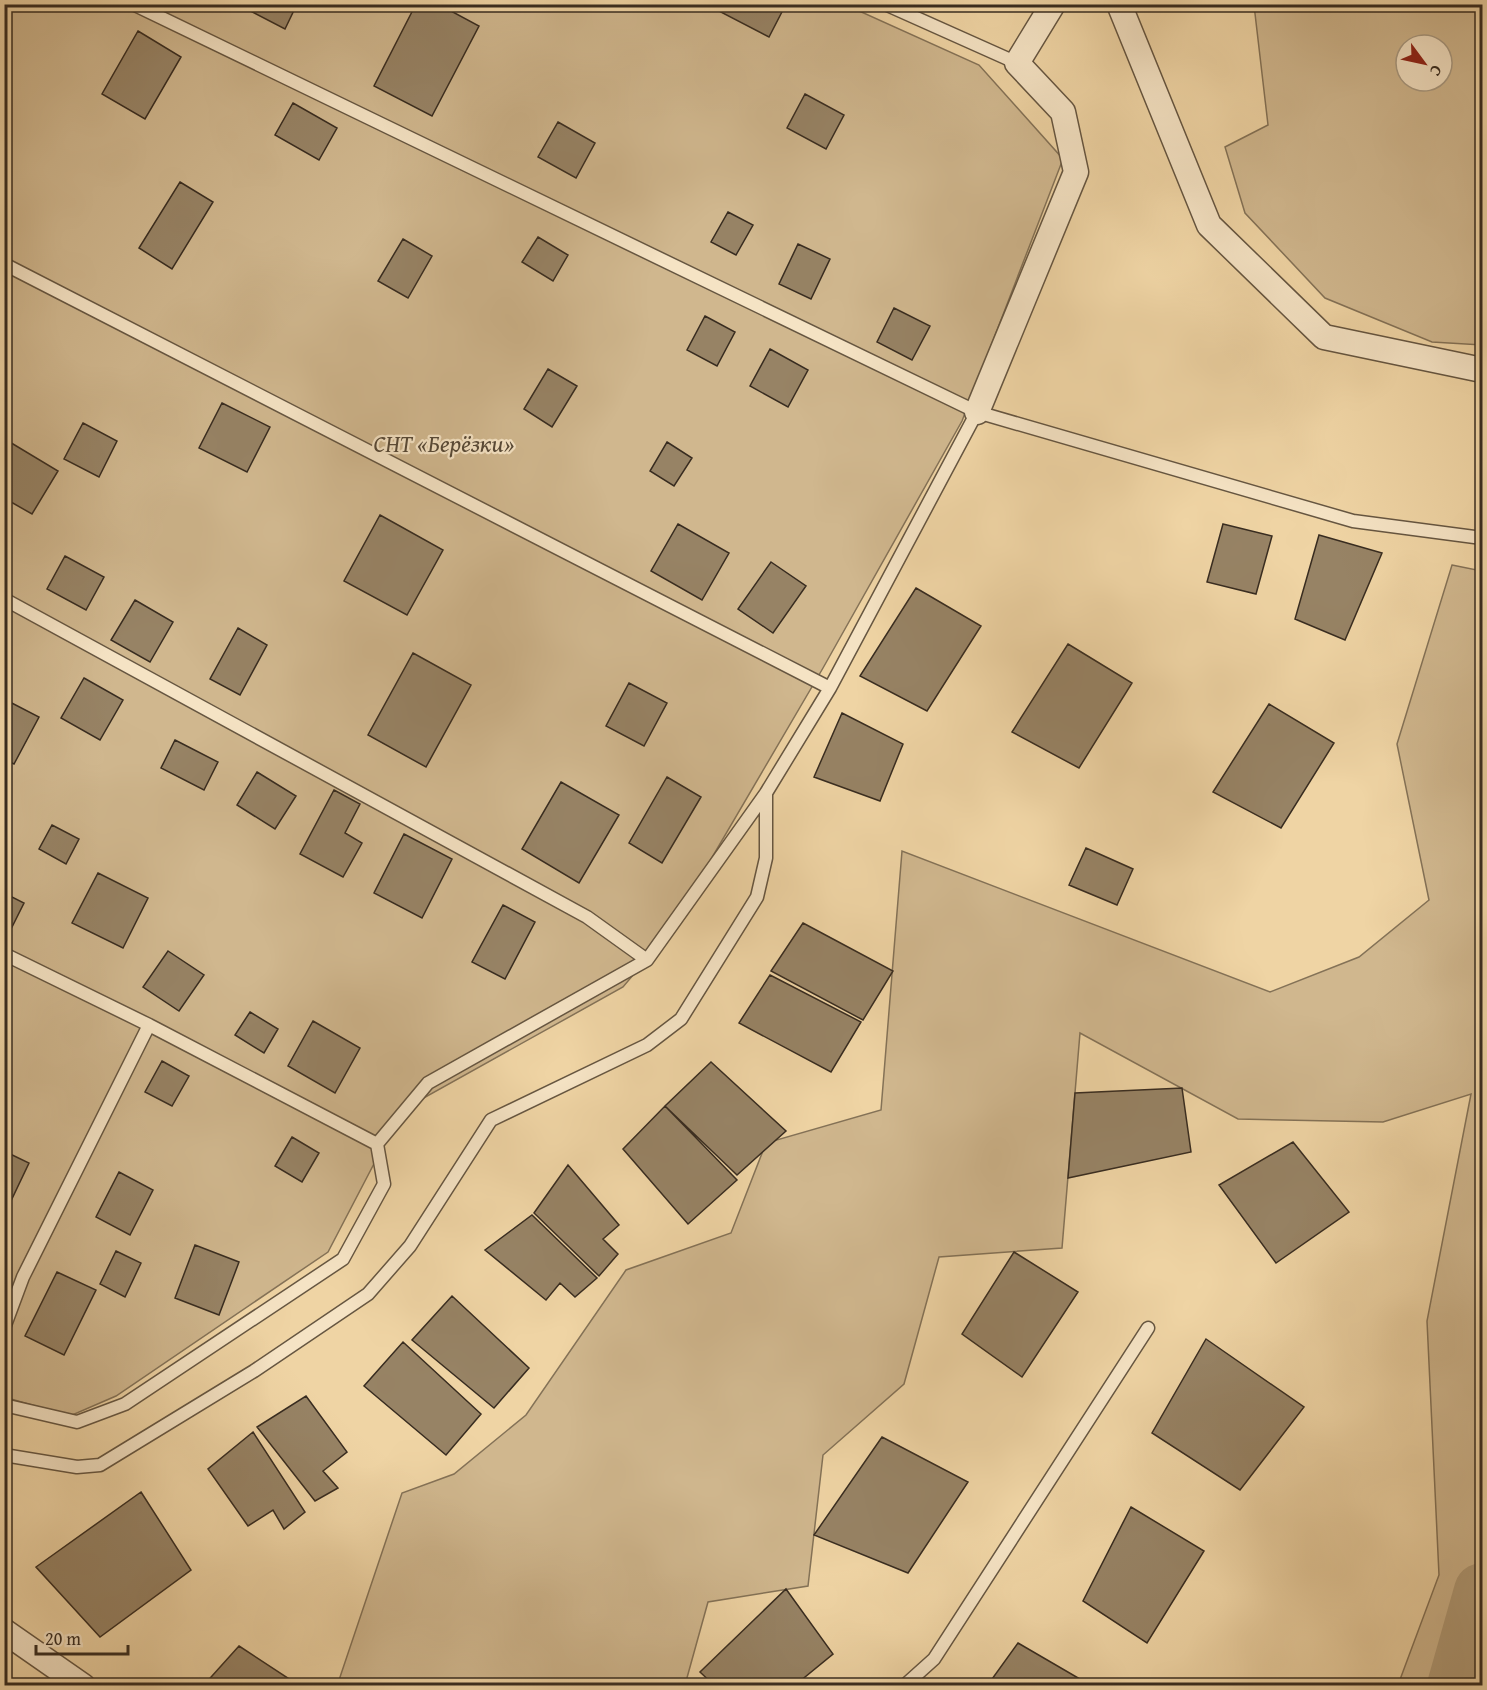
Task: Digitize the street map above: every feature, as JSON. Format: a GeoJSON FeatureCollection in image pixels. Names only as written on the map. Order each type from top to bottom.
{"type":"FeatureCollection","features":[{"type":"Feature","properties":{"kind":"street"},"geometry":{"type":"LineString","coordinates":[[977,412],[1076,172],[1063,112],[1017,63],[1053,4]]}},
{"type":"Feature","properties":{"kind":"street"},"geometry":{"type":"LineString","coordinates":[[1119,4],[1209,225],[1324,337],[1482,370]]}},
{"type":"Feature","properties":{"kind":"street"},"geometry":{"type":"LineString","coordinates":[[4,1631],[83,1686]]}},
{"type":"Feature","properties":{"kind":"lane"},"geometry":{"type":"LineString","coordinates":[[134,4],[977,412],[1353,521],[1482,538]]}},
{"type":"Feature","properties":{"kind":"lane"},"geometry":{"type":"LineString","coordinates":[[885,4],[1017,63]]}},
{"type":"Feature","properties":{"kind":"lane"},"geometry":{"type":"LineString","coordinates":[[4,264],[830,688]]}},
{"type":"Feature","properties":{"kind":"lane"},"geometry":{"type":"LineString","coordinates":[[4,1405],[77,1422],[125,1404],[342,1259],[384,1184],[377,1144],[428,1083],[647,960],[766,793],[830,688],[977,412]]}},
{"type":"Feature","properties":{"kind":"lane"},"geometry":{"type":"LineString","coordinates":[[4,598],[587,917],[647,960]]}},
{"type":"Feature","properties":{"kind":"lane"},"geometry":{"type":"LineString","coordinates":[[4,1455],[77,1467],[99,1465],[254,1371],[368,1294],[410,1246],[491,1120],[648,1046],[681,1019],[757,897],[766,858],[766,793]]}},
{"type":"Feature","properties":{"kind":"lane"},"geometry":{"type":"LineString","coordinates":[[4,954],[148,1025],[377,1144]]}},
{"type":"Feature","properties":{"kind":"lane"},"geometry":{"type":"LineString","coordinates":[[4,1328],[23,1277],[148,1025]]}},
{"type":"Feature","properties":{"kind":"lane"},"geometry":{"type":"LineString","coordinates":[[904,1686],[934,1659],[1148,1328]]}},
{"type":"Feature","properties":{"kind":"green space","name":"СНТ «Берёзки»"},"geometry":{"type":"Polygon","coordinates":[[[4,5],[846,5],[979,65],[1063,159],[962,421],[823,668],[666,936],[623,987],[402,1110],[328,1252],[116,1396],[70,1416],[4,1397],[4,5]]]}},
{"type":"Feature","properties":{"kind":"green space"},"geometry":{"type":"Polygon","coordinates":[[[1254,5],[1482,5],[1482,345],[1432,342],[1325,298],[1245,213],[1225,147],[1268,125],[1254,5]]]}},
{"type":"Feature","properties":{"kind":"green space"},"geometry":{"type":"Polygon","coordinates":[[[1452,565],[1482,571],[1482,1685],[1398,1685],[1439,1575],[1427,1321],[1471,1094],[1383,1122],[1238,1119],[1080,1033],[1062,1248],[939,1257],[904,1384],[823,1455],[808,1586],[708,1602],[685,1685],[337,1686],[402,1493],[454,1474],[526,1415],[626,1270],[731,1233],[766,1143],[881,1110],[902,851],[1270,992],[1359,957],[1429,900],[1397,744],[1452,565]]]}},
{"type":"Feature","properties":{"kind":"building"},"geometry":{"type":"Polygon","coordinates":[[[237,4],[297,4],[285,29],[237,4]]]}},
{"type":"Feature","properties":{"kind":"building"},"geometry":{"type":"Polygon","coordinates":[[[416,4],[438,4],[479,26],[432,116],[374,86],[416,4]]]}},
{"type":"Feature","properties":{"kind":"building"},"geometry":{"type":"Polygon","coordinates":[[[715,4],[786,4],[769,37],[713,8],[715,4]]]}},
{"type":"Feature","properties":{"kind":"building"},"geometry":{"type":"Polygon","coordinates":[[[138,31],[181,57],[145,119],[102,94],[138,31]]]}},
{"type":"Feature","properties":{"kind":"building"},"geometry":{"type":"Polygon","coordinates":[[[805,94],[844,115],[826,149],[787,128],[805,94]]]}},
{"type":"Feature","properties":{"kind":"building"},"geometry":{"type":"Polygon","coordinates":[[[293,103],[337,128],[319,160],[275,135],[293,103]]]}},
{"type":"Feature","properties":{"kind":"building"},"geometry":{"type":"Polygon","coordinates":[[[558,122],[595,143],[576,178],[538,157],[558,122]]]}},
{"type":"Feature","properties":{"kind":"building"},"geometry":{"type":"Polygon","coordinates":[[[180,182],[213,202],[172,269],[139,248],[180,182]]]}},
{"type":"Feature","properties":{"kind":"building"},"geometry":{"type":"Polygon","coordinates":[[[728,212],[753,225],[736,255],[711,242],[728,212]]]}},
{"type":"Feature","properties":{"kind":"building"},"geometry":{"type":"Polygon","coordinates":[[[538,237],[568,255],[553,281],[522,262],[538,237]]]}},
{"type":"Feature","properties":{"kind":"building"},"geometry":{"type":"Polygon","coordinates":[[[403,239],[432,256],[408,298],[378,281],[403,239]]]}},
{"type":"Feature","properties":{"kind":"building"},"geometry":{"type":"Polygon","coordinates":[[[798,244],[830,259],[811,299],[779,284],[798,244]]]}},
{"type":"Feature","properties":{"kind":"building"},"geometry":{"type":"Polygon","coordinates":[[[894,308],[930,326],[912,360],[877,342],[894,308]]]}},
{"type":"Feature","properties":{"kind":"building"},"geometry":{"type":"Polygon","coordinates":[[[705,316],[735,332],[717,366],[687,350],[705,316]]]}},
{"type":"Feature","properties":{"kind":"building"},"geometry":{"type":"Polygon","coordinates":[[[770,349],[808,370],[788,407],[750,386],[770,349]]]}},
{"type":"Feature","properties":{"kind":"building"},"geometry":{"type":"Polygon","coordinates":[[[548,369],[577,386],[552,427],[524,409],[548,369]]]}},
{"type":"Feature","properties":{"kind":"building"},"geometry":{"type":"Polygon","coordinates":[[[222,403],[270,427],[247,472],[199,448],[222,403]]]}},
{"type":"Feature","properties":{"kind":"building"},"geometry":{"type":"Polygon","coordinates":[[[83,423],[117,441],[99,477],[64,459],[83,423]]]}},
{"type":"Feature","properties":{"kind":"building"},"geometry":{"type":"Polygon","coordinates":[[[8,441],[58,471],[32,514],[4,498],[4,446],[8,441]]]}},
{"type":"Feature","properties":{"kind":"building"},"geometry":{"type":"Polygon","coordinates":[[[667,442],[692,458],[674,486],[650,471],[667,442]]]}},
{"type":"Feature","properties":{"kind":"building"},"geometry":{"type":"Polygon","coordinates":[[[380,515],[443,550],[407,615],[344,581],[380,515]]]}},
{"type":"Feature","properties":{"kind":"building"},"geometry":{"type":"Polygon","coordinates":[[[678,524],[729,553],[702,600],[651,571],[678,524]]]}},
{"type":"Feature","properties":{"kind":"building"},"geometry":{"type":"Polygon","coordinates":[[[1223,524],[1272,536],[1256,594],[1207,582],[1223,524]]]}},
{"type":"Feature","properties":{"kind":"building"},"geometry":{"type":"Polygon","coordinates":[[[1319,535],[1382,553],[1345,640],[1295,619],[1319,535]]]}},
{"type":"Feature","properties":{"kind":"building"},"geometry":{"type":"Polygon","coordinates":[[[65,556],[104,577],[86,610],[47,589],[65,556]]]}},
{"type":"Feature","properties":{"kind":"building"},"geometry":{"type":"Polygon","coordinates":[[[771,562],[806,586],[773,633],[738,609],[771,562]]]}},
{"type":"Feature","properties":{"kind":"building"},"geometry":{"type":"Polygon","coordinates":[[[916,588],[981,626],[927,711],[860,676],[916,588]]]}},
{"type":"Feature","properties":{"kind":"building"},"geometry":{"type":"Polygon","coordinates":[[[135,600],[173,622],[150,662],[111,640],[135,600]]]}},
{"type":"Feature","properties":{"kind":"building"},"geometry":{"type":"Polygon","coordinates":[[[238,628],[267,645],[240,695],[210,679],[238,628]]]}},
{"type":"Feature","properties":{"kind":"building"},"geometry":{"type":"Polygon","coordinates":[[[1068,644],[1132,683],[1079,768],[1012,732],[1068,644]]]}},
{"type":"Feature","properties":{"kind":"building"},"geometry":{"type":"Polygon","coordinates":[[[413,653],[471,685],[426,767],[368,735],[413,653]]]}},
{"type":"Feature","properties":{"kind":"building"},"geometry":{"type":"Polygon","coordinates":[[[84,678],[123,700],[100,740],[61,718],[84,678]]]}},
{"type":"Feature","properties":{"kind":"building"},"geometry":{"type":"Polygon","coordinates":[[[629,683],[667,703],[644,746],[606,726],[629,683]]]}},
{"type":"Feature","properties":{"kind":"building"},"geometry":{"type":"Polygon","coordinates":[[[4,699],[39,717],[14,764],[4,759],[4,699]]]}},
{"type":"Feature","properties":{"kind":"building"},"geometry":{"type":"Polygon","coordinates":[[[1269,704],[1334,743],[1281,828],[1213,792],[1269,704]]]}},
{"type":"Feature","properties":{"kind":"building"},"geometry":{"type":"Polygon","coordinates":[[[842,713],[903,744],[880,801],[814,777],[842,713]]]}},
{"type":"Feature","properties":{"kind":"building"},"geometry":{"type":"Polygon","coordinates":[[[175,740],[218,762],[204,790],[161,768],[175,740]]]}},
{"type":"Feature","properties":{"kind":"building"},"geometry":{"type":"Polygon","coordinates":[[[257,772],[296,796],[275,829],[237,805],[257,772]]]}},
{"type":"Feature","properties":{"kind":"building"},"geometry":{"type":"Polygon","coordinates":[[[667,777],[701,797],[662,863],[629,843],[667,777]]]}},
{"type":"Feature","properties":{"kind":"building"},"geometry":{"type":"Polygon","coordinates":[[[561,782],[619,815],[579,883],[522,849],[561,782]]]}},
{"type":"Feature","properties":{"kind":"building"},"geometry":{"type":"Polygon","coordinates":[[[334,790],[360,804],[345,833],[362,843],[343,877],[300,854],[334,790]]]}},
{"type":"Feature","properties":{"kind":"building"},"geometry":{"type":"Polygon","coordinates":[[[52,825],[79,839],[66,864],[39,849],[52,825]]]}},
{"type":"Feature","properties":{"kind":"building"},"geometry":{"type":"Polygon","coordinates":[[[404,834],[452,859],[422,918],[374,893],[404,834]]]}},
{"type":"Feature","properties":{"kind":"building"},"geometry":{"type":"Polygon","coordinates":[[[1086,848],[1133,869],[1117,905],[1069,885],[1086,848]]]}},
{"type":"Feature","properties":{"kind":"building"},"geometry":{"type":"Polygon","coordinates":[[[98,873],[148,898],[123,948],[72,923],[98,873]]]}},
{"type":"Feature","properties":{"kind":"building"},"geometry":{"type":"Polygon","coordinates":[[[4,893],[24,903],[8,935],[4,933],[4,893]]]}},
{"type":"Feature","properties":{"kind":"building"},"geometry":{"type":"Polygon","coordinates":[[[503,905],[535,922],[505,979],[472,962],[503,905]]]}},
{"type":"Feature","properties":{"kind":"building"},"geometry":{"type":"Polygon","coordinates":[[[803,923],[893,971],[863,1020],[771,971],[803,923]]]}},
{"type":"Feature","properties":{"kind":"building"},"geometry":{"type":"Polygon","coordinates":[[[168,951],[204,975],[179,1011],[143,987],[168,951]]]}},
{"type":"Feature","properties":{"kind":"building"},"geometry":{"type":"Polygon","coordinates":[[[770,975],[861,1022],[831,1072],[739,1023],[770,975]]]}},
{"type":"Feature","properties":{"kind":"building"},"geometry":{"type":"Polygon","coordinates":[[[250,1012],[278,1029],[264,1053],[235,1035],[250,1012]]]}},
{"type":"Feature","properties":{"kind":"building"},"geometry":{"type":"Polygon","coordinates":[[[313,1021],[360,1048],[335,1093],[288,1066],[313,1021]]]}},
{"type":"Feature","properties":{"kind":"building"},"geometry":{"type":"Polygon","coordinates":[[[162,1061],[189,1076],[172,1106],[145,1092],[162,1061]]]}},
{"type":"Feature","properties":{"kind":"building"},"geometry":{"type":"Polygon","coordinates":[[[711,1062],[786,1131],[737,1175],[665,1106],[711,1062]]]}},
{"type":"Feature","properties":{"kind":"building"},"geometry":{"type":"Polygon","coordinates":[[[1182,1088],[1191,1152],[1068,1178],[1075,1093],[1182,1088]]]}},
{"type":"Feature","properties":{"kind":"building"},"geometry":{"type":"Polygon","coordinates":[[[665,1106],[737,1180],[688,1224],[623,1149],[665,1106]]]}},
{"type":"Feature","properties":{"kind":"building"},"geometry":{"type":"Polygon","coordinates":[[[292,1137],[319,1153],[302,1182],[275,1166],[292,1137]]]}},
{"type":"Feature","properties":{"kind":"building"},"geometry":{"type":"Polygon","coordinates":[[[1293,1142],[1349,1212],[1276,1263],[1219,1185],[1293,1142]]]}},
{"type":"Feature","properties":{"kind":"building"},"geometry":{"type":"Polygon","coordinates":[[[4,1151],[29,1163],[9,1205],[4,1203],[4,1151]]]}},
{"type":"Feature","properties":{"kind":"building"},"geometry":{"type":"Polygon","coordinates":[[[568,1165],[619,1225],[603,1239],[618,1254],[599,1276],[534,1213],[568,1165]]]}},
{"type":"Feature","properties":{"kind":"building"},"geometry":{"type":"Polygon","coordinates":[[[119,1172],[153,1190],[130,1235],[96,1217],[119,1172]]]}},
{"type":"Feature","properties":{"kind":"building"},"geometry":{"type":"Polygon","coordinates":[[[532,1215],[597,1278],[575,1297],[560,1283],[546,1300],[485,1250],[532,1215]]]}},
{"type":"Feature","properties":{"kind":"building"},"geometry":{"type":"Polygon","coordinates":[[[195,1245],[239,1262],[219,1315],[175,1298],[195,1245]]]}},
{"type":"Feature","properties":{"kind":"building"},"geometry":{"type":"Polygon","coordinates":[[[116,1251],[141,1263],[125,1297],[100,1284],[116,1251]]]}},
{"type":"Feature","properties":{"kind":"building"},"geometry":{"type":"Polygon","coordinates":[[[1014,1252],[1078,1292],[1022,1377],[962,1334],[1014,1252]]]}},
{"type":"Feature","properties":{"kind":"building"},"geometry":{"type":"Polygon","coordinates":[[[57,1272],[96,1290],[64,1355],[25,1336],[57,1272]]]}},
{"type":"Feature","properties":{"kind":"building"},"geometry":{"type":"Polygon","coordinates":[[[452,1296],[529,1368],[494,1408],[412,1340],[452,1296]]]}},
{"type":"Feature","properties":{"kind":"building"},"geometry":{"type":"Polygon","coordinates":[[[1206,1339],[1304,1407],[1240,1490],[1152,1433],[1206,1339]]]}},
{"type":"Feature","properties":{"kind":"building"},"geometry":{"type":"Polygon","coordinates":[[[403,1342],[481,1414],[446,1455],[364,1386],[403,1342]]]}},
{"type":"Feature","properties":{"kind":"building"},"geometry":{"type":"Polygon","coordinates":[[[306,1396],[347,1452],[323,1471],[338,1488],[315,1501],[257,1427],[306,1396]]]}},
{"type":"Feature","properties":{"kind":"building"},"geometry":{"type":"Polygon","coordinates":[[[253,1432],[305,1512],[284,1529],[273,1510],[248,1526],[208,1469],[253,1432]]]}},
{"type":"Feature","properties":{"kind":"building"},"geometry":{"type":"Polygon","coordinates":[[[882,1437],[968,1482],[908,1573],[814,1535],[882,1437]]]}},
{"type":"Feature","properties":{"kind":"building"},"geometry":{"type":"Polygon","coordinates":[[[141,1492],[191,1570],[100,1637],[36,1567],[141,1492]]]}},
{"type":"Feature","properties":{"kind":"building"},"geometry":{"type":"Polygon","coordinates":[[[1131,1507],[1204,1551],[1147,1643],[1083,1601],[1131,1507]]]}},
{"type":"Feature","properties":{"kind":"building"},"geometry":{"type":"Polygon","coordinates":[[[786,1589],[833,1654],[794,1686],[715,1686],[700,1672],[786,1589]]]}},
{"type":"Feature","properties":{"kind":"building"},"geometry":{"type":"Polygon","coordinates":[[[1018,1643],[1092,1686],[987,1686],[1018,1643]]]}},
{"type":"Feature","properties":{"kind":"building"},"geometry":{"type":"Polygon","coordinates":[[[239,1646],[300,1686],[203,1686],[239,1646]]]}},
{"type":"Feature","properties":{"kind":"waterway"},"geometry":{"type":"LineString","coordinates":[[1455,1686],[1482,1591]]}}]}
